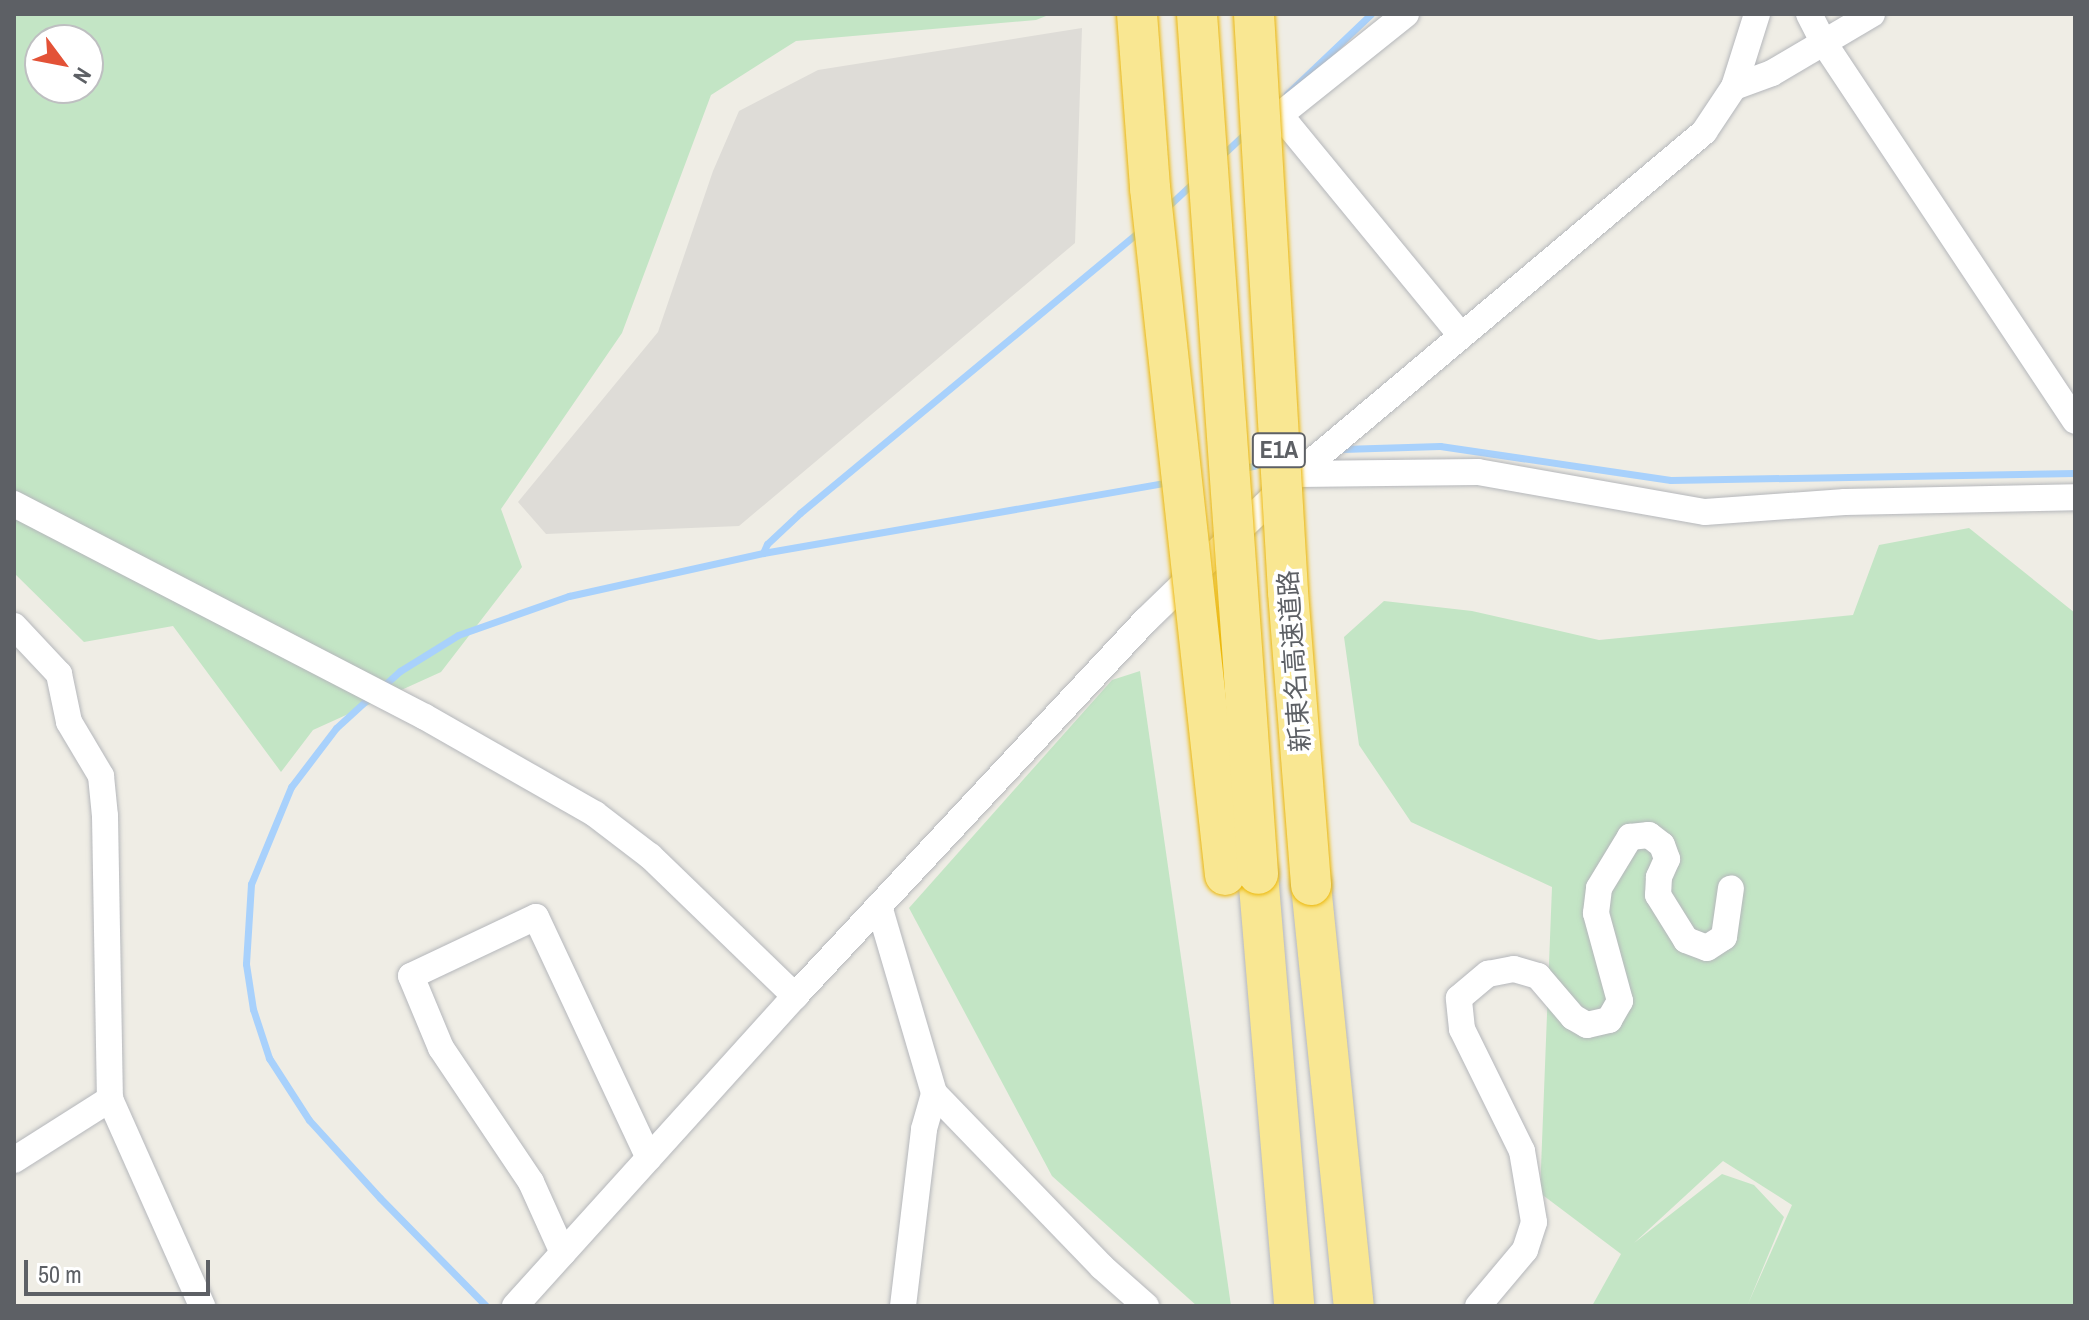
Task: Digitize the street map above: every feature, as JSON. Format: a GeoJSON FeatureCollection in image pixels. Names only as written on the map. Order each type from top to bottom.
{"type":"FeatureCollection","features":[{"type":"Feature","properties":{"kind":"highway"},"geometry":{"type":"LineString","coordinates":[[1137,14],[1150,188],[1241,874]]}},
{"type":"Feature","properties":{"kind":"highway","name":"新東名高速道路"},"geometry":{"type":"LineString","coordinates":[[1197,14],[1241,874],[1272,1063],[1294,1306]]}},
{"type":"Feature","properties":{"kind":"highway","name":"新東名高速道路"},"geometry":{"type":"LineString","coordinates":[[1254,14],[1288,592],[1311,885],[1354,1306]]}},
{"type":"Feature","properties":{"kind":"street"},"geometry":{"type":"LineString","coordinates":[[1406,14],[1280,115],[1461,335]]}},
{"type":"Feature","properties":{"kind":"street"},"geometry":{"type":"LineString","coordinates":[[515,1306],[795,996],[1146,620],[1297,474],[1704,132],[1734,87],[1757,14]]}},
{"type":"Feature","properties":{"kind":"street"},"geometry":{"type":"LineString","coordinates":[[1809,14],[1822,40],[2075,421]]}},
{"type":"Feature","properties":{"kind":"street"},"geometry":{"type":"LineString","coordinates":[[1734,87],[1772,73],[1822,40],[1872,14]]}},
{"type":"Feature","properties":{"kind":"street"},"geometry":{"type":"LineString","coordinates":[[1297,474],[1478,472],[1705,512],[1845,502],[2075,497]]}},
{"type":"Feature","properties":{"kind":"street"},"geometry":{"type":"LineString","coordinates":[[14,504],[354,681],[595,814],[650,856],[795,996]]}},
{"type":"Feature","properties":{"kind":"street"},"geometry":{"type":"LineString","coordinates":[[14,626],[59,674],[69,722],[101,776],[105,816],[110,1099],[202,1306]]}},
{"type":"Feature","properties":{"kind":"street"},"geometry":{"type":"LineString","coordinates":[[1478,1306],[1525,1250],[1534,1222],[1522,1151],[1462,1029],[1459,998],[1488,974],[1514,969],[1538,976],[1573,1017],[1587,1025],[1609,1020],[1620,1001],[1596,913],[1599,888],[1630,837],[1649,835],[1662,845],[1667,859],[1659,877],[1658,895],[1686,940],[1707,948],[1724,937],[1731,888]]}},
{"type":"Feature","properties":{"kind":"street"},"geometry":{"type":"LineString","coordinates":[[879,906],[934,1093],[1102,1267],[1146,1306]]}},
{"type":"Feature","properties":{"kind":"street"},"geometry":{"type":"LineString","coordinates":[[563,1253],[531,1182],[441,1048],[411,976],[536,917],[649,1158]]}},
{"type":"Feature","properties":{"kind":"street"},"geometry":{"type":"LineString","coordinates":[[903,1306],[924,1129],[934,1093]]}},
{"type":"Feature","properties":{"kind":"street"},"geometry":{"type":"LineString","coordinates":[[14,1160],[110,1099]]}},
{"type":"Feature","properties":{"kind":"shaded area"},"geometry":{"type":"Polygon","coordinates":[[[1082,28],[1075,243],[739,526],[546,534],[518,502],[658,332],[713,171],[739,111],[818,70],[1082,28]]]}},
{"type":"Feature","properties":{"kind":"green space"},"geometry":{"type":"Polygon","coordinates":[[[14,14],[1051,14],[1036,20],[796,41],[711,95],[622,333],[501,509],[522,567],[441,672],[313,730],[281,772],[173,626],[84,642],[14,573],[14,14]]]}},
{"type":"Feature","properties":{"kind":"green space"},"geometry":{"type":"Polygon","coordinates":[[[1969,528],[2075,613],[2075,1306],[1592,1306],[1621,1254],[1540,1193],[1552,887],[1411,822],[1359,745],[1344,637],[1384,601],[1472,611],[1599,640],[1853,615],[1879,545],[1969,528]],[[1723,1161],[1634,1243],[1722,1174],[1754,1185],[1784,1217],[1748,1304],[1792,1205],[1723,1161]]]}},
{"type":"Feature","properties":{"kind":"green space"},"geometry":{"type":"Polygon","coordinates":[[[1140,671],[1231,1306],[1197,1306],[1052,1176],[909,908],[1112,680],[1140,671]]]}},
{"type":"Feature","properties":{"kind":"waterway"},"geometry":{"type":"LineString","coordinates":[[1287,94],[1371,14]]}},
{"type":"Feature","properties":{"kind":"waterway"},"geometry":{"type":"LineString","coordinates":[[1220,157],[1246,133]]}},
{"type":"Feature","properties":{"kind":"waterway"},"geometry":{"type":"LineString","coordinates":[[1165,209],[1194,182]]}},
{"type":"Feature","properties":{"kind":"waterway"},"geometry":{"type":"LineString","coordinates":[[763,553],[767,544],[800,513],[1140,231]]}},
{"type":"Feature","properties":{"kind":"waterway"},"geometry":{"type":"LineString","coordinates":[[1342,449],[1440,446],[1671,480],[2075,473]]}},
{"type":"Feature","properties":{"kind":"waterway"},"geometry":{"type":"LineString","coordinates":[[1240,469],[1267,463]]}},
{"type":"Feature","properties":{"kind":"waterway"},"geometry":{"type":"LineString","coordinates":[[380,689],[400,671],[458,635],[569,596],[763,553],[1169,482]]}},
{"type":"Feature","properties":{"kind":"waterway"},"geometry":{"type":"LineString","coordinates":[[370,697],[336,728],[291,787],[251,884],[246,964],[253,1009],[269,1058],[309,1120],[486,1306]]}}]}
